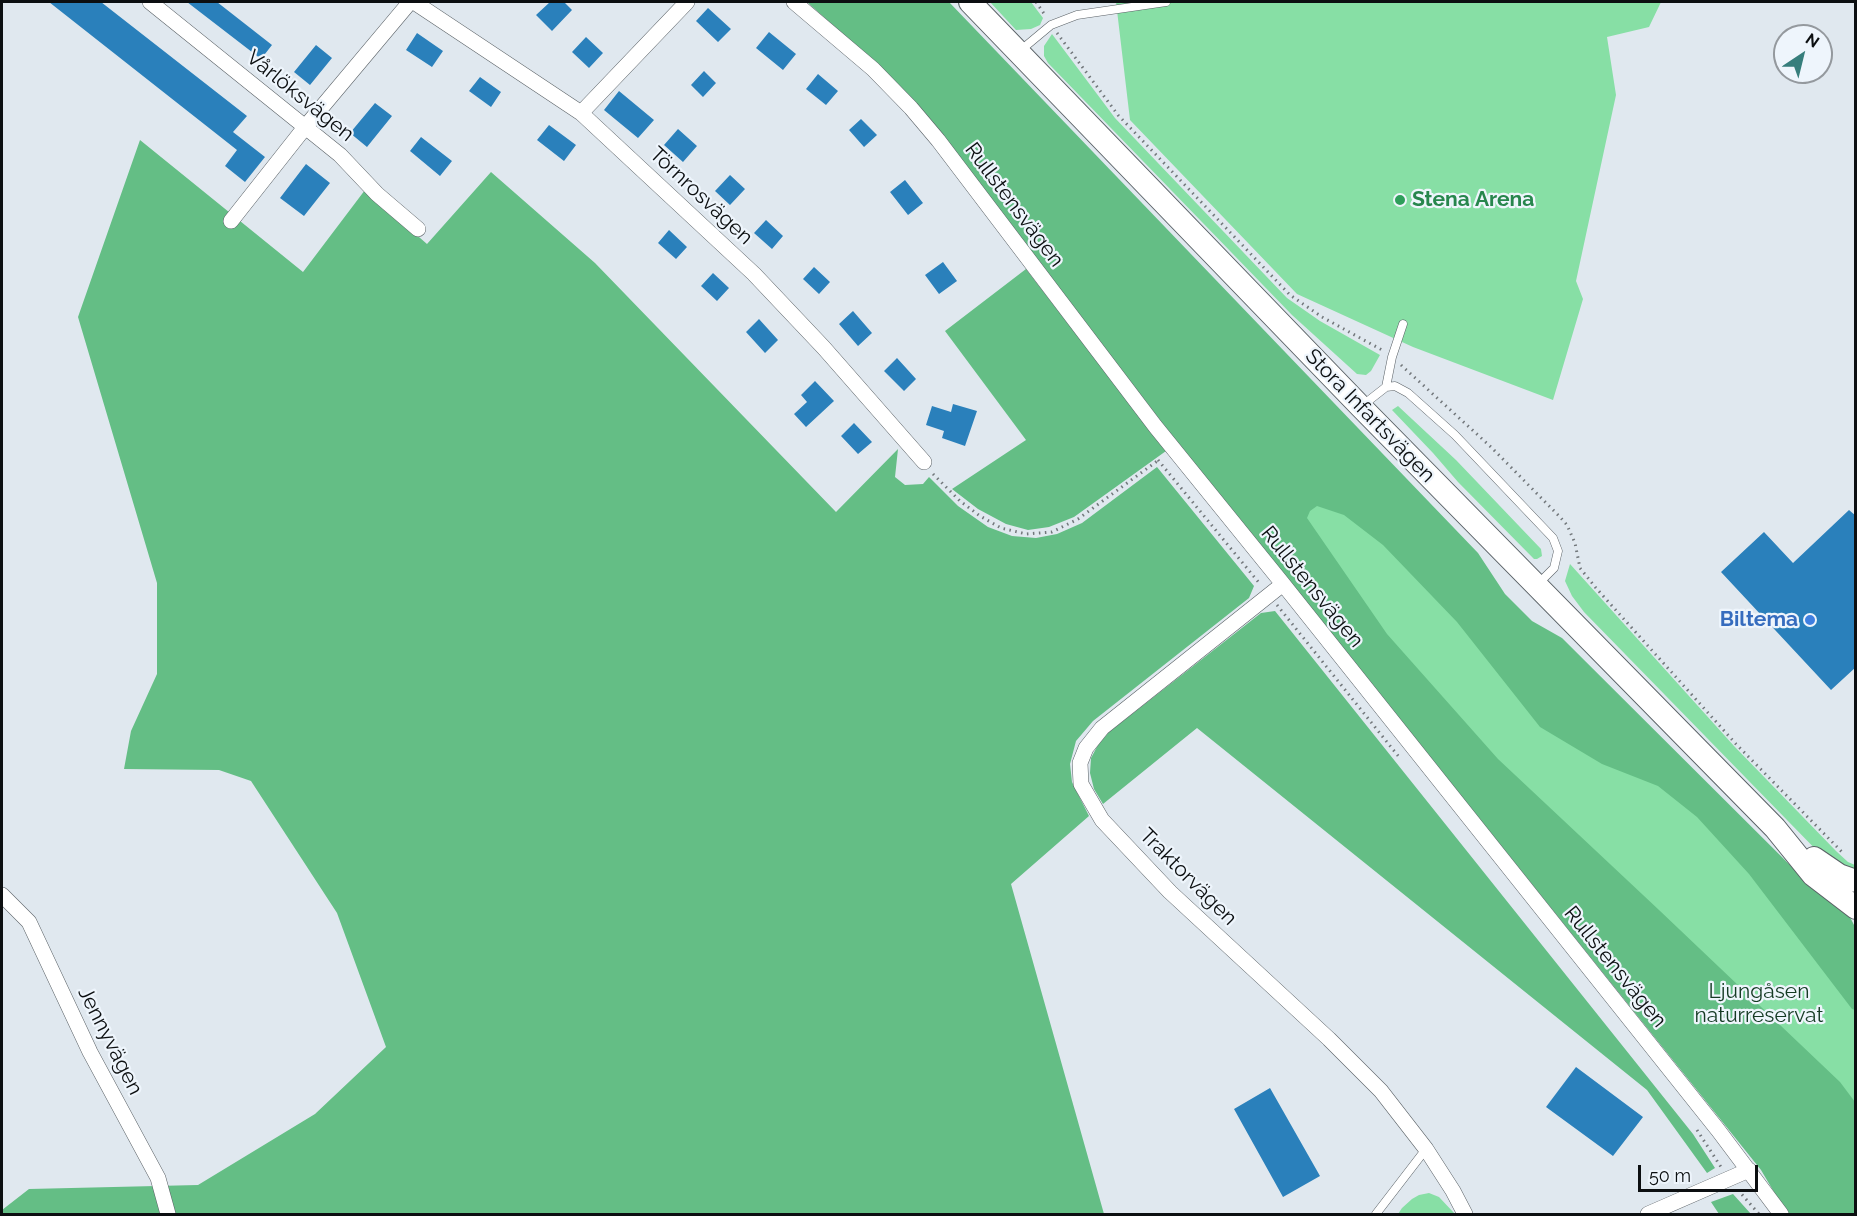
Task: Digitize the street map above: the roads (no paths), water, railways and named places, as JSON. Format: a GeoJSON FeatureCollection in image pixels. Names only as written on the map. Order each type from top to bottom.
{"type":"FeatureCollection","features":[{"type":"Feature","properties":{"kind":"main road","name":"Stora Infartsvägen"},"geometry":{"type":"LineString","coordinates":[[970,2],[1360,407],[1775,828],[1814,875],[1856,908]]}},
{"type":"Feature","properties":{"kind":"main road","name":"Stora Infartsvägen"},"geometry":{"type":"LineString","coordinates":[[1775,828],[1819,863],[1839,875],[1856,881]]}},
{"type":"Feature","properties":{"kind":"street","name":"Vårlöksvägen"},"geometry":{"type":"LineString","coordinates":[[150,2],[340,154],[377,194],[418,230]]}},
{"type":"Feature","properties":{"kind":"street"},"geometry":{"type":"LineString","coordinates":[[231,221],[306,126],[412,2]]}},
{"type":"Feature","properties":{"kind":"street","name":"Törnrosvägen"},"geometry":{"type":"LineString","coordinates":[[412,2],[581,113],[754,273],[824,348],[924,462]]}},
{"type":"Feature","properties":{"kind":"street"},"geometry":{"type":"LineString","coordinates":[[581,113],[687,2]]}},
{"type":"Feature","properties":{"kind":"street","name":"Rullstensvägen"},"geometry":{"type":"LineString","coordinates":[[795,2],[873,69],[938,140],[1173,449],[1749,1170],[1781,1215]]}},
{"type":"Feature","properties":{"kind":"street","name":"Traktorvägen"},"geometry":{"type":"LineString","coordinates":[[1283,584],[1102,728],[1086,748],[1080,763],[1081,784],[1102,820],[1170,892],[1381,1091],[1426,1149],[1453,1191],[1465,1215]]}},
{"type":"Feature","properties":{"kind":"street","name":"Jennyvägen"},"geometry":{"type":"LineString","coordinates":[[2,895],[29,922],[90,1052],[158,1178],[168,1215]]}},
{"type":"Feature","properties":{"kind":"street"},"geometry":{"type":"LineString","coordinates":[[1650,1214],[1749,1170]]}},
{"type":"Feature","properties":{"kind":"lane"},"geometry":{"type":"LineString","coordinates":[[1018,53],[1051,25],[1077,15],[1166,2]]}},
{"type":"Feature","properties":{"kind":"lane"},"geometry":{"type":"LineString","coordinates":[[1386,387],[1392,357],[1403,324]]}},
{"type":"Feature","properties":{"kind":"lane"},"geometry":{"type":"LineString","coordinates":[[1360,407],[1386,387],[1395,386],[1408,393],[1455,435],[1553,538],[1558,551],[1554,568],[1537,585]]}},
{"type":"Feature","properties":{"kind":"lane"},"geometry":{"type":"LineString","coordinates":[[1376,1215],[1426,1149]]}},
{"type":"Feature","properties":{"kind":"place","name":"Stena Arena"},"geometry":{"type":"Point","coordinates":[1400,200]}},
{"type":"Feature","properties":{"kind":"place","name":"Biltema"},"geometry":{"type":"Point","coordinates":[1810,620]}},
{"type":"Feature","properties":{"kind":"park label","name":"Ljungåsen naturreservat"},"geometry":{"type":"Point","coordinates":[1759,1004]}}]}
